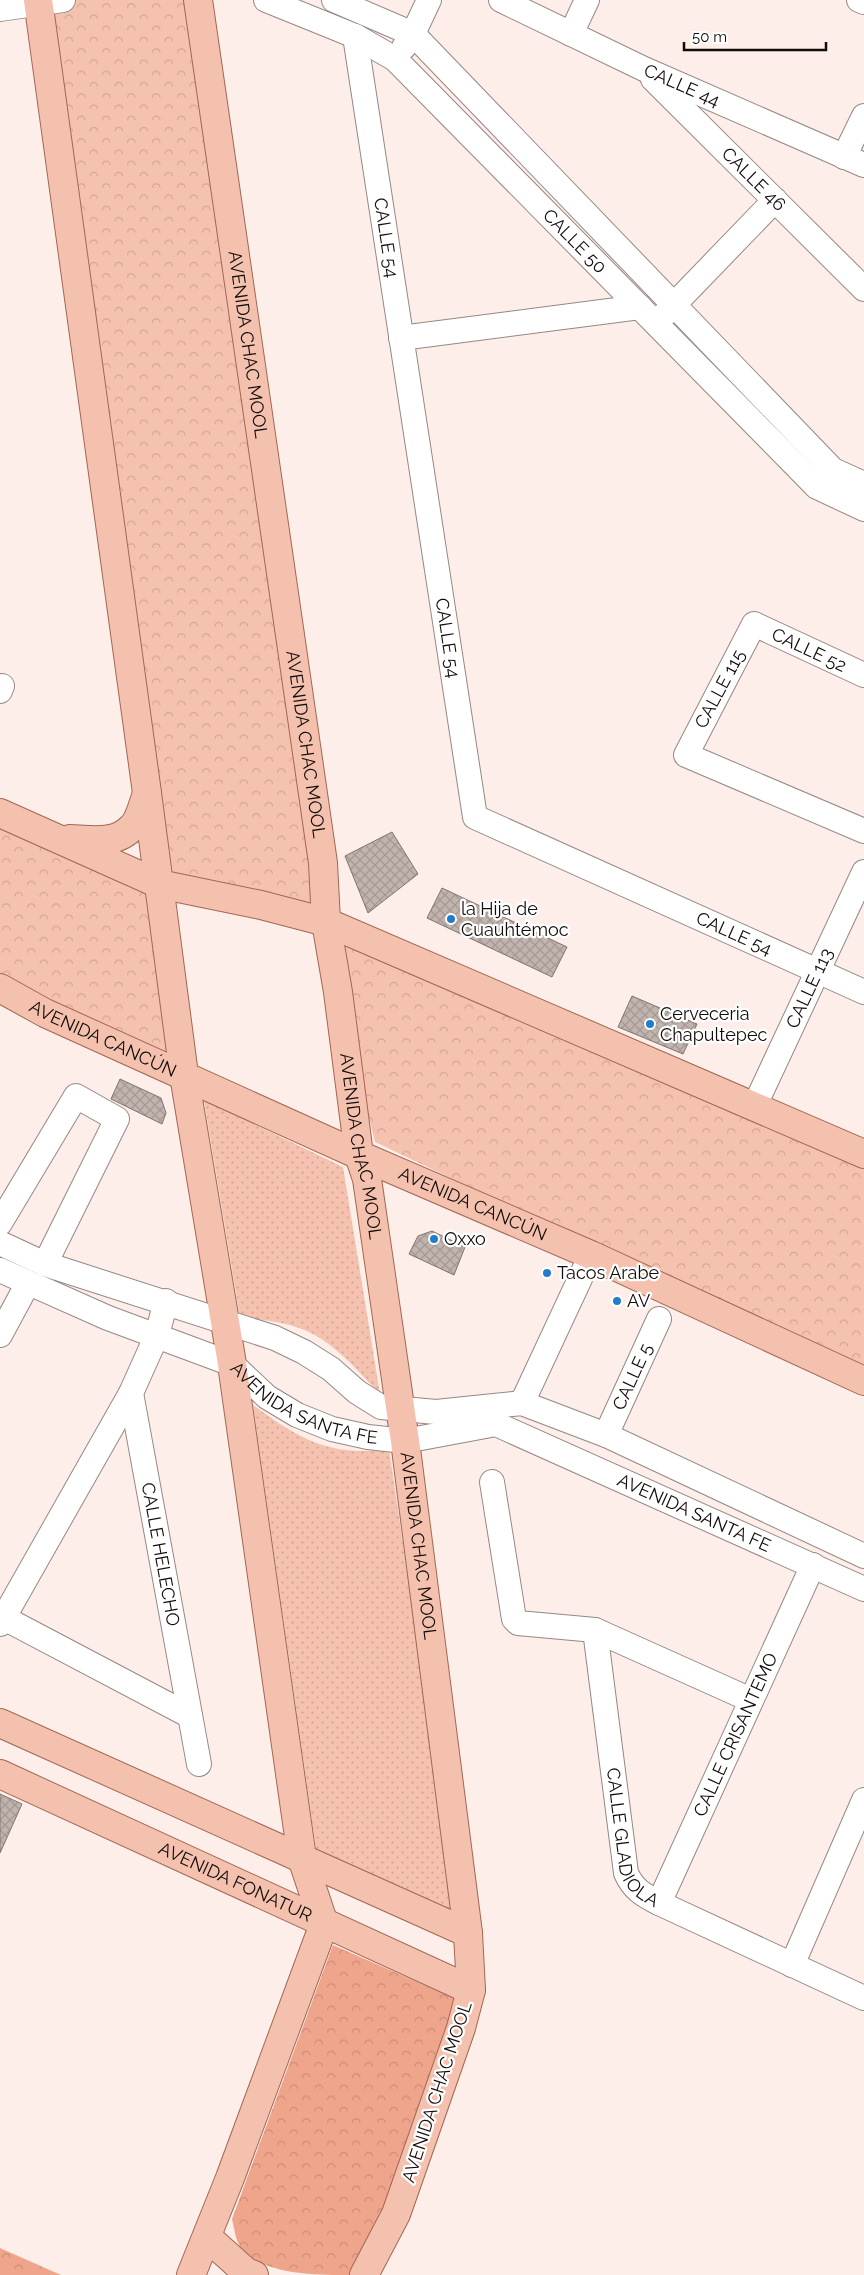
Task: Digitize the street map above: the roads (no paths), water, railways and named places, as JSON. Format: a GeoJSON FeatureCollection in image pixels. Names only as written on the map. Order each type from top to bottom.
{"type":"FeatureCollection","features":[{"type":"Feature","properties":{"kind":"main road","name":"AVENIDA CHAC MOOL"},"geometry":{"type":"LineString","coordinates":[[198,0],[323,863],[326,922],[368,1166],[468,1932],[470,1990],[461,2028],[396,2214],[364,2275]]}},
{"type":"Feature","properties":{"kind":"main road"},"geometry":{"type":"LineString","coordinates":[[47,1],[184,1075],[232,1364],[302,1858],[324,1924],[208,2237],[191,2275]]}},
{"type":"Feature","properties":{"kind":"main road"},"geometry":{"type":"LineString","coordinates":[[58,839],[106,841],[121,835],[134,826],[147,793]]}},
{"type":"Feature","properties":{"kind":"main road"},"geometry":{"type":"LineString","coordinates":[[0,813],[159,884],[261,905],[326,922],[864,1154]]}},
{"type":"Feature","properties":{"kind":"main road","name":"AVENIDA CANCÚN"},"geometry":{"type":"LineString","coordinates":[[0,988],[46,1013],[184,1075],[368,1166],[591,1255],[864,1382]]}},
{"type":"Feature","properties":{"kind":"main road"},"geometry":{"type":"LineString","coordinates":[[0,1723],[468,1932]]}},
{"type":"Feature","properties":{"kind":"main road","name":"AVENIDA FONATUR"},"geometry":{"type":"LineString","coordinates":[[0,1774],[470,1990]]}},
{"type":"Feature","properties":{"kind":"main road"},"geometry":{"type":"LineString","coordinates":[[208,2237],[246,2272],[254,2275]]}},
{"type":"Feature","properties":{"kind":"street","name":"CALLE 50"},"geometry":{"type":"LineString","coordinates":[[266,0],[355,36],[395,59],[817,487],[864,509]]}},
{"type":"Feature","properties":{"kind":"street","name":"CALLE 50"},"geometry":{"type":"LineString","coordinates":[[334,0],[413,34],[833,470],[864,484]]}},
{"type":"Feature","properties":{"kind":"street"},"geometry":{"type":"LineString","coordinates":[[395,59],[413,34],[429,0]]}},
{"type":"Feature","properties":{"kind":"street","name":"CALLE 44"},"geometry":{"type":"LineString","coordinates":[[501,0],[644,70],[854,161]]}},
{"type":"Feature","properties":{"kind":"street"},"geometry":{"type":"LineString","coordinates":[[571,34],[587,0]]}},
{"type":"Feature","properties":{"kind":"street"},"geometry":{"type":"LineString","coordinates":[[859,0],[864,2]]}},
{"type":"Feature","properties":{"kind":"street"},"geometry":{"type":"LineString","coordinates":[[0,9],[47,1]]}},
{"type":"Feature","properties":{"kind":"street","name":"CALLE 54"},"geometry":{"type":"LineString","coordinates":[[355,36],[475,817],[864,992]]}},
{"type":"Feature","properties":{"kind":"street","name":"CALLE 46"},"geometry":{"type":"LineString","coordinates":[[644,70],[864,289]]}},
{"type":"Feature","properties":{"kind":"street"},"geometry":{"type":"LineString","coordinates":[[854,161],[864,116]]}},
{"type":"Feature","properties":{"kind":"street"},"geometry":{"type":"LineString","coordinates":[[402,338],[648,315],[674,305],[775,200]]}},
{"type":"Feature","properties":{"kind":"street","name":"CALLE 52"},"geometry":{"type":"LineString","coordinates":[[754,624],[864,675]]}},
{"type":"Feature","properties":{"kind":"street","name":"CALLE 115"},"geometry":{"type":"LineString","coordinates":[[754,624],[686,755],[864,830]]}},
{"type":"Feature","properties":{"kind":"street","name":"CALLE 113"},"geometry":{"type":"LineString","coordinates":[[754,1105],[864,872]]}},
{"type":"Feature","properties":{"kind":"street"},"geometry":{"type":"LineString","coordinates":[[0,1222],[76,1096],[117,1119],[45,1264]]}},
{"type":"Feature","properties":{"kind":"street","name":"AVENIDA SANTA FE"},"geometry":{"type":"LineString","coordinates":[[0,1242],[45,1264],[225,1320],[275,1338],[304,1352],[331,1369],[357,1392],[381,1406],[399,1410],[436,1412],[522,1403],[606,1435],[864,1556]]}},
{"type":"Feature","properties":{"kind":"street"},"geometry":{"type":"LineString","coordinates":[[522,1403],[591,1255]]}},
{"type":"Feature","properties":{"kind":"street","name":"AVENIDA SANTA FE"},"geometry":{"type":"LineString","coordinates":[[0,1270],[108,1318],[232,1364],[267,1397],[297,1415],[332,1429],[368,1437],[405,1441],[496,1424],[864,1589]]}},
{"type":"Feature","properties":{"kind":"street"},"geometry":{"type":"LineString","coordinates":[[0,1335],[28,1283]]}},
{"type":"Feature","properties":{"kind":"street"},"geometry":{"type":"LineString","coordinates":[[166,1302],[157,1335],[131,1393],[2,1621],[190,1716]]}},
{"type":"Feature","properties":{"kind":"street","name":"CALLE 5"},"geometry":{"type":"LineString","coordinates":[[606,1435],[659,1319]]}},
{"type":"Feature","properties":{"kind":"street","name":"CALLE HELECHO"},"geometry":{"type":"LineString","coordinates":[[131,1393],[199,1764]]}},
{"type":"Feature","properties":{"kind":"street"},"geometry":{"type":"LineString","coordinates":[[492,1482],[514,1619],[524,1625],[581,1627],[595,1630],[751,1700]]}},
{"type":"Feature","properties":{"kind":"street","name":"CALLE CRISANTEMO"},"geometry":{"type":"LineString","coordinates":[[659,1903],[813,1566]]}},
{"type":"Feature","properties":{"kind":"street","name":"CALLE GLADIOLA"},"geometry":{"type":"LineString","coordinates":[[595,1630],[626,1873],[631,1884],[641,1894],[659,1903],[864,1998]]}},
{"type":"Feature","properties":{"kind":"street"},"geometry":{"type":"LineString","coordinates":[[792,1965],[864,1800]]}},
{"type":"Feature","properties":{"kind":"place","name":"la Hija de Cuauhtémoc"},"geometry":{"type":"Point","coordinates":[451,919]}},
{"type":"Feature","properties":{"kind":"place","name":"Cerveceria Chapultepec"},"geometry":{"type":"Point","coordinates":[650,1024]}},
{"type":"Feature","properties":{"kind":"place","name":"Oxxo"},"geometry":{"type":"Point","coordinates":[434,1239]}},
{"type":"Feature","properties":{"kind":"place","name":"Tacos Arabe"},"geometry":{"type":"Point","coordinates":[547,1273]}},
{"type":"Feature","properties":{"kind":"place","name":"AV"},"geometry":{"type":"Point","coordinates":[617,1301]}}]}
